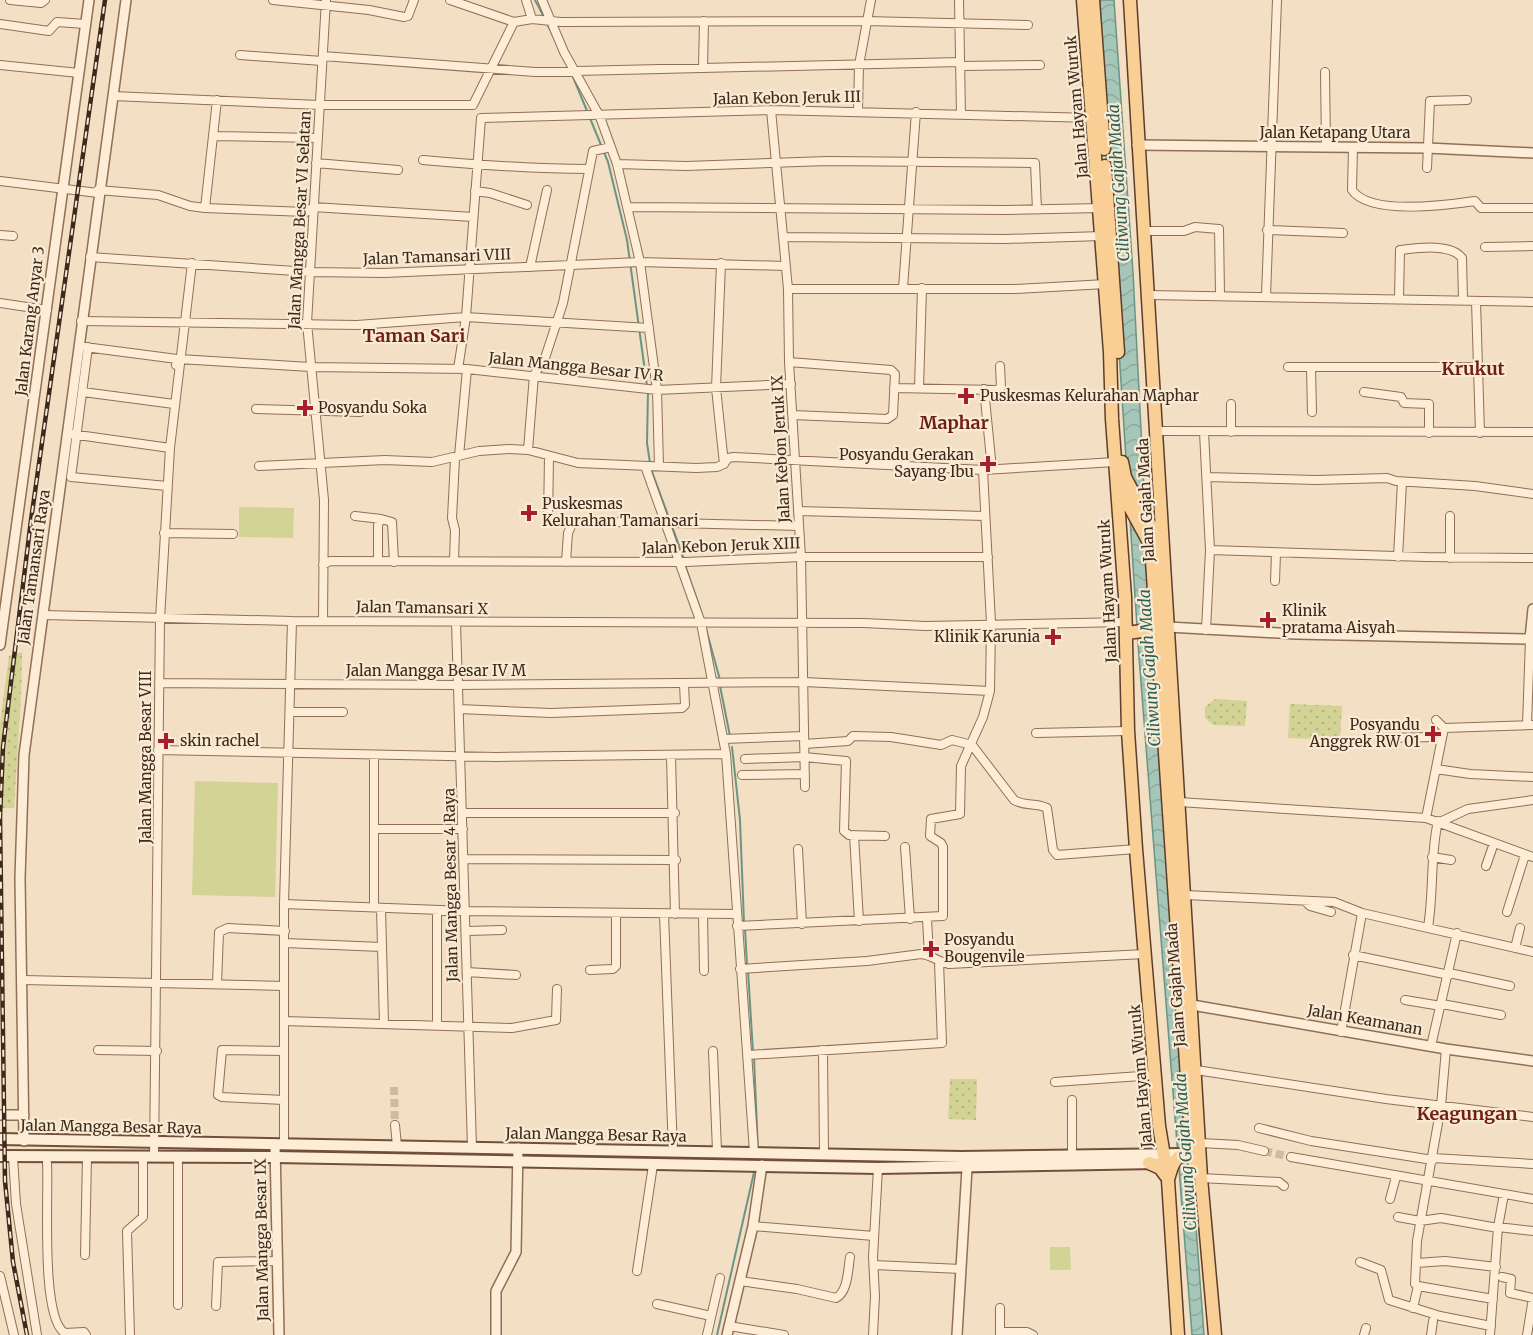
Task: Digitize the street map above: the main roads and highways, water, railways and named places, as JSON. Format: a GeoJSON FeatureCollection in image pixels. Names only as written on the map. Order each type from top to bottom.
{"type":"FeatureCollection","features":[{"type":"Feature","properties":{"kind":"main road","name":"Jalan Hayam Wuruk"},"geometry":{"type":"LineString","coordinates":[[1083,0],[1101,208],[1112,407],[1119,465]]}},
{"type":"Feature","properties":{"kind":"main road","name":"Jalan Hayam Wuruk"},"geometry":{"type":"LineString","coordinates":[[1093,0],[1115,277],[1119,465],[1130,629],[1128,731],[1136,849],[1155,1075],[1180,1154],[1168,1180],[1178,1335]]}},
{"type":"Feature","properties":{"kind":"main road","name":"Jalan Gajah Mada"},"geometry":{"type":"LineString","coordinates":[[1131,0],[1137,145],[1149,295],[1163,554],[1162,627],[1177,850],[1185,896],[1196,1070],[1180,1154]]}},
{"type":"Feature","properties":{"kind":"main road"},"geometry":{"type":"LineString","coordinates":[[1130,629],[1162,627],[1173,602],[1161,405],[1155,398]]}},
{"type":"Feature","properties":{"kind":"main road","name":"Jalan Gajah Mada"},"geometry":{"type":"LineString","coordinates":[[1112,407],[1119,481],[1125,499],[1149,541],[1162,627],[1179,802],[1177,850],[1180,1154],[1201,1178],[1215,1335]]}},
{"type":"Feature","properties":{"kind":"main road"},"geometry":{"type":"LineString","coordinates":[[1119,465],[1163,554]]}},
{"type":"Feature","properties":{"kind":"main road","name":"Jalan Mangga Besar Raya"},"geometry":{"type":"LineString","coordinates":[[0,1139],[155,1144],[717,1151],[1037,1160],[1136,1159],[1180,1154]]}},
{"type":"Feature","properties":{"kind":"main road"},"geometry":{"type":"LineString","coordinates":[[644,1150],[648,1165]]}},
{"type":"Feature","properties":{"kind":"main road"},"geometry":{"type":"LineString","coordinates":[[828,1154],[829,1169]]}},
{"type":"Feature","properties":{"kind":"main road","name":"Jalan Mangga Besar Raya"},"geometry":{"type":"LineString","coordinates":[[0,1156],[154,1156],[207,1160],[275,1157],[423,1164],[518,1163],[712,1168],[747,1165],[845,1171],[878,1168],[967,1168],[1072,1155],[1136,1159],[1149,1163],[1180,1154]]}},
{"type":"Feature","properties":{"kind":"main road"},"geometry":{"type":"LineString","coordinates":[[1149,1163],[1160,1168],[1168,1180]]}},
{"type":"Feature","properties":{"kind":"water","name":"Ciliwung Gajah Mada"},"geometry":{"type":"Polygon","coordinates":[[[1100,0],[1114,0],[1133,273],[1150,606],[1204,1335],[1192,1335],[1139,657],[1105,137],[1100,0]]]}},
{"type":"Feature","properties":{"kind":"waterway"},"geometry":{"type":"LineString","coordinates":[[535,0],[545,19]]}},
{"type":"Feature","properties":{"kind":"waterway"},"geometry":{"type":"LineString","coordinates":[[547,24],[553,35]]}},
{"type":"Feature","properties":{"kind":"waterway"},"geometry":{"type":"LineString","coordinates":[[571,72],[608,162],[627,240],[647,386]]}},
{"type":"Feature","properties":{"kind":"waterway"},"geometry":{"type":"LineString","coordinates":[[648,391],[647,443],[650,463]]}},
{"type":"Feature","properties":{"kind":"waterway"},"geometry":{"type":"LineString","coordinates":[[651,469],[684,559]]}},
{"type":"Feature","properties":{"kind":"waterway"},"geometry":{"type":"LineString","coordinates":[[685,565],[702,614]]}},
{"type":"Feature","properties":{"kind":"waterway"},"geometry":{"type":"LineString","coordinates":[[705,625],[720,680]]}},
{"type":"Feature","properties":{"kind":"waterway"},"geometry":{"type":"LineString","coordinates":[[720,686],[730,736]]}},
{"type":"Feature","properties":{"kind":"waterway"},"geometry":{"type":"LineString","coordinates":[[732,747],[740,820],[744,923]]}},
{"type":"Feature","properties":{"kind":"waterway"},"geometry":{"type":"LineString","coordinates":[[745,929],[747,965]]}},
{"type":"Feature","properties":{"kind":"waterway"},"geometry":{"type":"LineString","coordinates":[[748,971],[753,1052]]}},
{"type":"Feature","properties":{"kind":"waterway"},"geometry":{"type":"LineString","coordinates":[[754,1058],[758,1151]]}},
{"type":"Feature","properties":{"kind":"waterway"},"geometry":{"type":"LineString","coordinates":[[717,1335],[755,1168]]}},
{"type":"Feature","properties":{"kind":"tunnel"},"geometry":{"type":"LineString","coordinates":[[394,1087],[395,1125]]}},
{"type":"Feature","properties":{"kind":"tunnel"},"geometry":{"type":"LineString","coordinates":[[1264,1151],[1291,1157]]}},
{"type":"Feature","properties":{"kind":"railway"},"geometry":{"type":"LineString","coordinates":[[27,1335],[13,1262],[5,1181],[0,817],[3,747],[31,520],[105,0]]}},
{"type":"Feature","properties":{"kind":"place","name":"Puskesmas Kelurahan Maphar"},"geometry":{"type":"Point","coordinates":[966,396]}},
{"type":"Feature","properties":{"kind":"place","name":"Posyandu Soka"},"geometry":{"type":"Point","coordinates":[305,408]}},
{"type":"Feature","properties":{"kind":"place","name":"Posyandu Gerakan Sayang Ibu"},"geometry":{"type":"Point","coordinates":[988,464]}},
{"type":"Feature","properties":{"kind":"place","name":"Puskesmas Kelurahan Tamansari"},"geometry":{"type":"Point","coordinates":[529,513]}},
{"type":"Feature","properties":{"kind":"place","name":"Klinik pratama Aisyah"},"geometry":{"type":"Point","coordinates":[1268,620]}},
{"type":"Feature","properties":{"kind":"place","name":"Klinik Karunia"},"geometry":{"type":"Point","coordinates":[1053,637]}},
{"type":"Feature","properties":{"kind":"place","name":"Posyandu Anggrek RW 01"},"geometry":{"type":"Point","coordinates":[1433,734]}},
{"type":"Feature","properties":{"kind":"place","name":"skin rachel"},"geometry":{"type":"Point","coordinates":[166,741]}},
{"type":"Feature","properties":{"kind":"place","name":"Posyandu Bougenvile"},"geometry":{"type":"Point","coordinates":[931,949]}},
{"type":"Feature","properties":{"kind":"district","name":"Taman Sari"},"geometry":{"type":"Point","coordinates":[414,336]}},
{"type":"Feature","properties":{"kind":"district","name":"Krukut"},"geometry":{"type":"Point","coordinates":[1473,369]}},
{"type":"Feature","properties":{"kind":"district","name":"Maphar"},"geometry":{"type":"Point","coordinates":[954,423]}},
{"type":"Feature","properties":{"kind":"district","name":"Keagungan"},"geometry":{"type":"Point","coordinates":[1467,1114]}}]}
